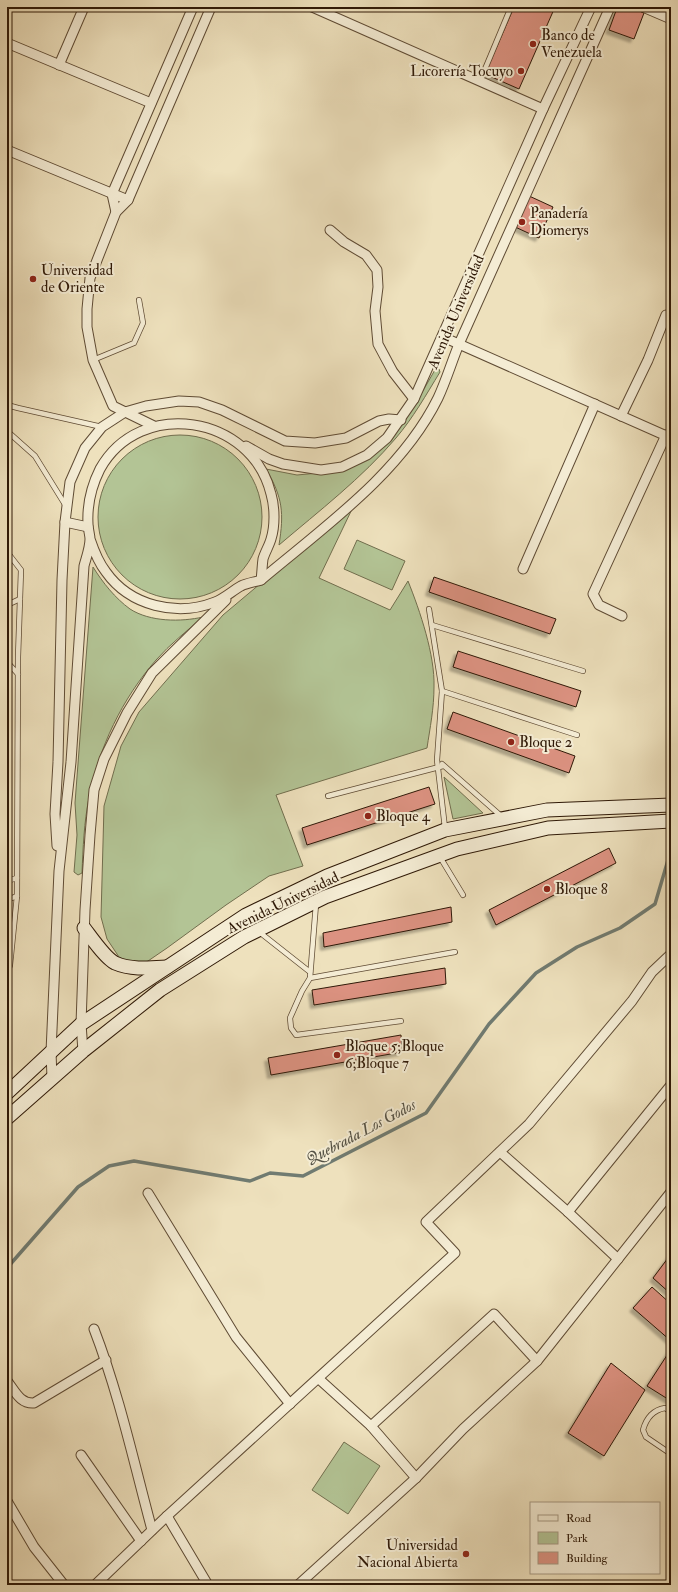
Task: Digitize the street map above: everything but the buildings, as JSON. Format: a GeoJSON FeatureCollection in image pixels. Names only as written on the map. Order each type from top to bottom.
{"type":"FeatureCollection","features":[{"type":"Feature","properties":{"kind":"street"},"geometry":{"type":"LineString","coordinates":[[59,65],[84,7]]}},
{"type":"Feature","properties":{"kind":"street"},"geometry":{"type":"LineString","coordinates":[[116,212],[112,194],[193,7]]}},
{"type":"Feature","properties":{"kind":"street"},"geometry":{"type":"LineString","coordinates":[[154,426],[114,406],[93,360],[87,327],[90,278],[116,212],[128,200],[211,7]]}},
{"type":"Feature","properties":{"kind":"street"},"geometry":{"type":"LineString","coordinates":[[312,7],[543,109]]}},
{"type":"Feature","properties":{"kind":"street","name":"Avenida Universidad"},"geometry":{"type":"LineString","coordinates":[[154,426],[178,423],[208,427],[269,459],[283,464],[321,470],[342,467],[367,455],[387,438],[401,420],[414,399],[443,337],[543,109],[591,7]]}},
{"type":"Feature","properties":{"kind":"street","name":"Avenida Universidad"},"geometry":{"type":"LineString","coordinates":[[261,580],[341,512],[387,469],[419,428],[438,397],[459,344],[610,7]]}},
{"type":"Feature","properties":{"kind":"street"},"geometry":{"type":"LineString","coordinates":[[643,7],[671,20]]}},
{"type":"Feature","properties":{"kind":"street"},"geometry":{"type":"LineString","coordinates":[[7,43],[151,103]]}},
{"type":"Feature","properties":{"kind":"street"},"geometry":{"type":"LineString","coordinates":[[7,150],[128,200]]}},
{"type":"Feature","properties":{"kind":"street"},"geometry":{"type":"LineString","coordinates":[[330,230],[344,242],[366,255],[377,270],[378,287],[375,311],[378,344],[393,372],[414,399]]}},
{"type":"Feature","properties":{"kind":"street"},"geometry":{"type":"LineString","coordinates":[[621,416],[648,360],[666,315]]}},
{"type":"Feature","properties":{"kind":"street"},"geometry":{"type":"LineString","coordinates":[[443,337],[668,436],[594,594],[598,605],[622,616]]}},
{"type":"Feature","properties":{"kind":"street"},"geometry":{"type":"LineString","coordinates":[[59,871],[55,814],[58,762],[62,580],[65,522],[70,482],[85,448],[102,427],[125,412],[146,406],[179,401],[199,402],[222,410],[285,441],[315,443],[346,438],[378,422],[389,419],[401,420]]}},
{"type":"Feature","properties":{"kind":"street"},"geometry":{"type":"LineString","coordinates":[[523,569],[595,404]]}},
{"type":"Feature","properties":{"kind":"street"},"geometry":{"type":"LineString","coordinates":[[154,426],[134,436],[121,445],[101,468],[94,482],[87,512],[90,539],[97,558],[106,573],[118,586],[148,604],[165,608],[194,608],[216,602],[232,594]]}},
{"type":"Feature","properties":{"kind":"street"},"geometry":{"type":"LineString","coordinates":[[83,1051],[80,1024],[90,835],[94,790],[104,759],[127,713],[152,674],[232,594],[242,586],[261,580],[263,558],[271,538],[274,516],[271,494],[264,474],[251,456],[235,440]]}},
{"type":"Feature","properties":{"kind":"street"},"geometry":{"type":"LineString","coordinates":[[65,522],[88,527]]}},
{"type":"Feature","properties":{"kind":"street"},"geometry":{"type":"LineString","coordinates":[[52,1078],[51,1052],[59,871],[71,762],[84,566],[90,539]]}},
{"type":"Feature","properties":{"kind":"street","name":"Avenida Universidad"},"geometry":{"type":"LineString","coordinates":[[7,1093],[80,1024],[246,915],[327,876],[445,830],[547,810],[671,804]]}},
{"type":"Feature","properties":{"kind":"street","name":"Avenida Universidad"},"geometry":{"type":"LineString","coordinates":[[7,1118],[83,1051],[160,990],[244,937],[317,901],[456,849],[548,828],[671,821]]}},
{"type":"Feature","properties":{"kind":"street"},"geometry":{"type":"LineString","coordinates":[[84,928],[97,946],[114,963],[136,968],[167,967]]}},
{"type":"Feature","properties":{"kind":"street"},"geometry":{"type":"LineString","coordinates":[[95,1585],[167,1516],[319,1379],[455,1253],[426,1222],[529,1124],[632,1001],[652,972],[671,954]]}},
{"type":"Feature","properties":{"kind":"street"},"geometry":{"type":"LineString","coordinates":[[568,1212],[671,1085]]}},
{"type":"Feature","properties":{"kind":"street"},"geometry":{"type":"LineString","coordinates":[[500,1152],[568,1212],[618,1259]]}},
{"type":"Feature","properties":{"kind":"street"},"geometry":{"type":"LineString","coordinates":[[298,1585],[416,1478],[463,1430],[537,1361],[671,1192]]}},
{"type":"Feature","properties":{"kind":"street"},"geometry":{"type":"LineString","coordinates":[[148,1193],[236,1337],[290,1404]]}},
{"type":"Feature","properties":{"kind":"street"},"geometry":{"type":"LineString","coordinates":[[371,1426],[494,1314],[537,1361]]}},
{"type":"Feature","properties":{"kind":"street"},"geometry":{"type":"LineString","coordinates":[[94,1329],[106,1360],[152,1530]]}},
{"type":"Feature","properties":{"kind":"street"},"geometry":{"type":"LineString","coordinates":[[7,1381],[22,1401],[34,1403],[106,1360]]}},
{"type":"Feature","properties":{"kind":"street"},"geometry":{"type":"LineString","coordinates":[[319,1379],[371,1426],[416,1478]]}},
{"type":"Feature","properties":{"kind":"street"},"geometry":{"type":"LineString","coordinates":[[80,1455],[141,1541]]}},
{"type":"Feature","properties":{"kind":"street"},"geometry":{"type":"LineString","coordinates":[[7,1502],[34,1547],[64,1585]]}},
{"type":"Feature","properties":{"kind":"street"},"geometry":{"type":"LineString","coordinates":[[167,1516],[208,1585]]}},
{"type":"Feature","properties":{"kind":"lane"},"geometry":{"type":"LineString","coordinates":[[480,81],[511,7]]}},
{"type":"Feature","properties":{"kind":"lane"},"geometry":{"type":"LineString","coordinates":[[93,360],[134,343],[143,323],[139,300]]}},
{"type":"Feature","properties":{"kind":"lane"},"geometry":{"type":"LineString","coordinates":[[7,404],[18,408],[102,427]]}},
{"type":"Feature","properties":{"kind":"lane"},"geometry":{"type":"LineString","coordinates":[[7,431],[36,456],[66,507]]}},
{"type":"Feature","properties":{"kind":"lane"},"geometry":{"type":"LineString","coordinates":[[7,552],[21,570],[18,674],[17,896],[10,965],[7,974]]}},
{"type":"Feature","properties":{"kind":"lane"},"geometry":{"type":"LineString","coordinates":[[7,605],[20,599]]}},
{"type":"Feature","properties":{"kind":"lane"},"geometry":{"type":"LineString","coordinates":[[430,609],[442,691],[437,760],[445,830]]}},
{"type":"Feature","properties":{"kind":"lane"},"geometry":{"type":"LineString","coordinates":[[432,625],[583,671]]}},
{"type":"Feature","properties":{"kind":"lane"},"geometry":{"type":"LineString","coordinates":[[7,662],[18,674]]}},
{"type":"Feature","properties":{"kind":"lane"},"geometry":{"type":"LineString","coordinates":[[442,691],[577,735]]}},
{"type":"Feature","properties":{"kind":"lane"},"geometry":{"type":"LineString","coordinates":[[437,760],[504,819]]}},
{"type":"Feature","properties":{"kind":"lane"},"geometry":{"type":"LineString","coordinates":[[328,796],[443,766]]}},
{"type":"Feature","properties":{"kind":"lane"},"geometry":{"type":"LineString","coordinates":[[439,856],[463,895]]}},
{"type":"Feature","properties":{"kind":"lane"},"geometry":{"type":"LineString","coordinates":[[7,881],[17,878]]}},
{"type":"Feature","properties":{"kind":"lane"},"geometry":{"type":"LineString","coordinates":[[7,900],[17,896]]}},
{"type":"Feature","properties":{"kind":"lane"},"geometry":{"type":"LineString","coordinates":[[317,901],[310,978],[302,991],[290,1018],[291,1028],[296,1034],[401,1021]]}},
{"type":"Feature","properties":{"kind":"lane"},"geometry":{"type":"LineString","coordinates":[[258,931],[310,972]]}},
{"type":"Feature","properties":{"kind":"lane"},"geometry":{"type":"LineString","coordinates":[[7,947],[12,942]]}},
{"type":"Feature","properties":{"kind":"lane"},"geometry":{"type":"LineString","coordinates":[[310,978],[454,952]]}},
{"type":"Feature","properties":{"kind":"lane"},"geometry":{"type":"LineString","coordinates":[[671,1412],[665,1408],[657,1410],[650,1416],[643,1430],[646,1437],[671,1454]]}},
{"type":"Feature","properties":{"kind":"green space"},"geometry":{"type":"Polygon","coordinates":[[[436,368],[439,369],[440,372],[424,398],[414,414],[383,453],[325,507],[279,545],[282,515],[281,506],[272,479],[266,469],[297,475],[318,473],[364,454],[416,403],[436,368]]]}},
{"type":"Feature","properties":{"kind":"green space"},"geometry":{"type":"Polygon","coordinates":[[[180,435],[204,439],[225,449],[238,459],[248,472],[258,493],[262,517],[258,541],[248,562],[238,575],[225,585],[204,595],[180,599],[156,595],[135,585],[122,575],[112,562],[102,541],[98,517],[102,493],[112,472],[122,459],[135,449],[156,439],[180,435]]]}},
{"type":"Feature","properties":{"kind":"green space"},"geometry":{"type":"Polygon","coordinates":[[[354,505],[319,578],[390,610],[408,581],[426,633],[434,674],[432,718],[427,748],[276,795],[303,866],[269,876],[148,961],[134,965],[119,957],[107,939],[101,917],[104,806],[121,746],[139,712],[223,615],[354,505]]]}},
{"type":"Feature","properties":{"kind":"green space"},"geometry":{"type":"Polygon","coordinates":[[[357,540],[405,561],[392,590],[344,569],[357,540]]]}},
{"type":"Feature","properties":{"kind":"green space"},"geometry":{"type":"Polygon","coordinates":[[[93,567],[114,595],[130,609],[138,613],[156,619],[166,620],[185,620],[203,617],[161,654],[144,675],[122,707],[106,742],[93,779],[86,816],[82,873],[78,875],[74,872],[77,835],[75,803],[93,567]]]}},
{"type":"Feature","properties":{"kind":"green space"},"geometry":{"type":"Polygon","coordinates":[[[444,777],[483,813],[453,819],[444,777]]]}},
{"type":"Feature","properties":{"kind":"green space"},"geometry":{"type":"Polygon","coordinates":[[[344,1442],[380,1466],[348,1514],[312,1490],[344,1442]]]}},
{"type":"Feature","properties":{"kind":"waterway","name":"Quebrada Los Godos"},"geometry":{"type":"LineString","coordinates":[[7,1268],[78,1187],[109,1166],[134,1161],[250,1181],[270,1173],[303,1176],[426,1113],[489,1024],[536,973],[577,947],[620,928],[655,904],[671,850]]}},
{"type":"Feature","properties":{"kind":"place","name":"Banco de Venezuela"},"geometry":{"type":"Point","coordinates":[533,44]}},
{"type":"Feature","properties":{"kind":"place","name":"Licorería Tocuyo"},"geometry":{"type":"Point","coordinates":[521,71]}},
{"type":"Feature","properties":{"kind":"place","name":"Panadería Diomerys"},"geometry":{"type":"Point","coordinates":[522,222]}},
{"type":"Feature","properties":{"kind":"place","name":"Universidad de Oriente"},"geometry":{"type":"Point","coordinates":[33,279]}},
{"type":"Feature","properties":{"kind":"place","name":"Bloque 2"},"geometry":{"type":"Point","coordinates":[511,742]}},
{"type":"Feature","properties":{"kind":"place","name":"Bloque 4"},"geometry":{"type":"Point","coordinates":[368,816]}},
{"type":"Feature","properties":{"kind":"place","name":"Bloque 8"},"geometry":{"type":"Point","coordinates":[547,889]}},
{"type":"Feature","properties":{"kind":"place","name":"Bloque 5;Bloque 6;Bloque 7"},"geometry":{"type":"Point","coordinates":[337,1055]}},
{"type":"Feature","properties":{"kind":"place","name":"Universidad Nacional Abierta"},"geometry":{"type":"Point","coordinates":[466,1554]}}]}
